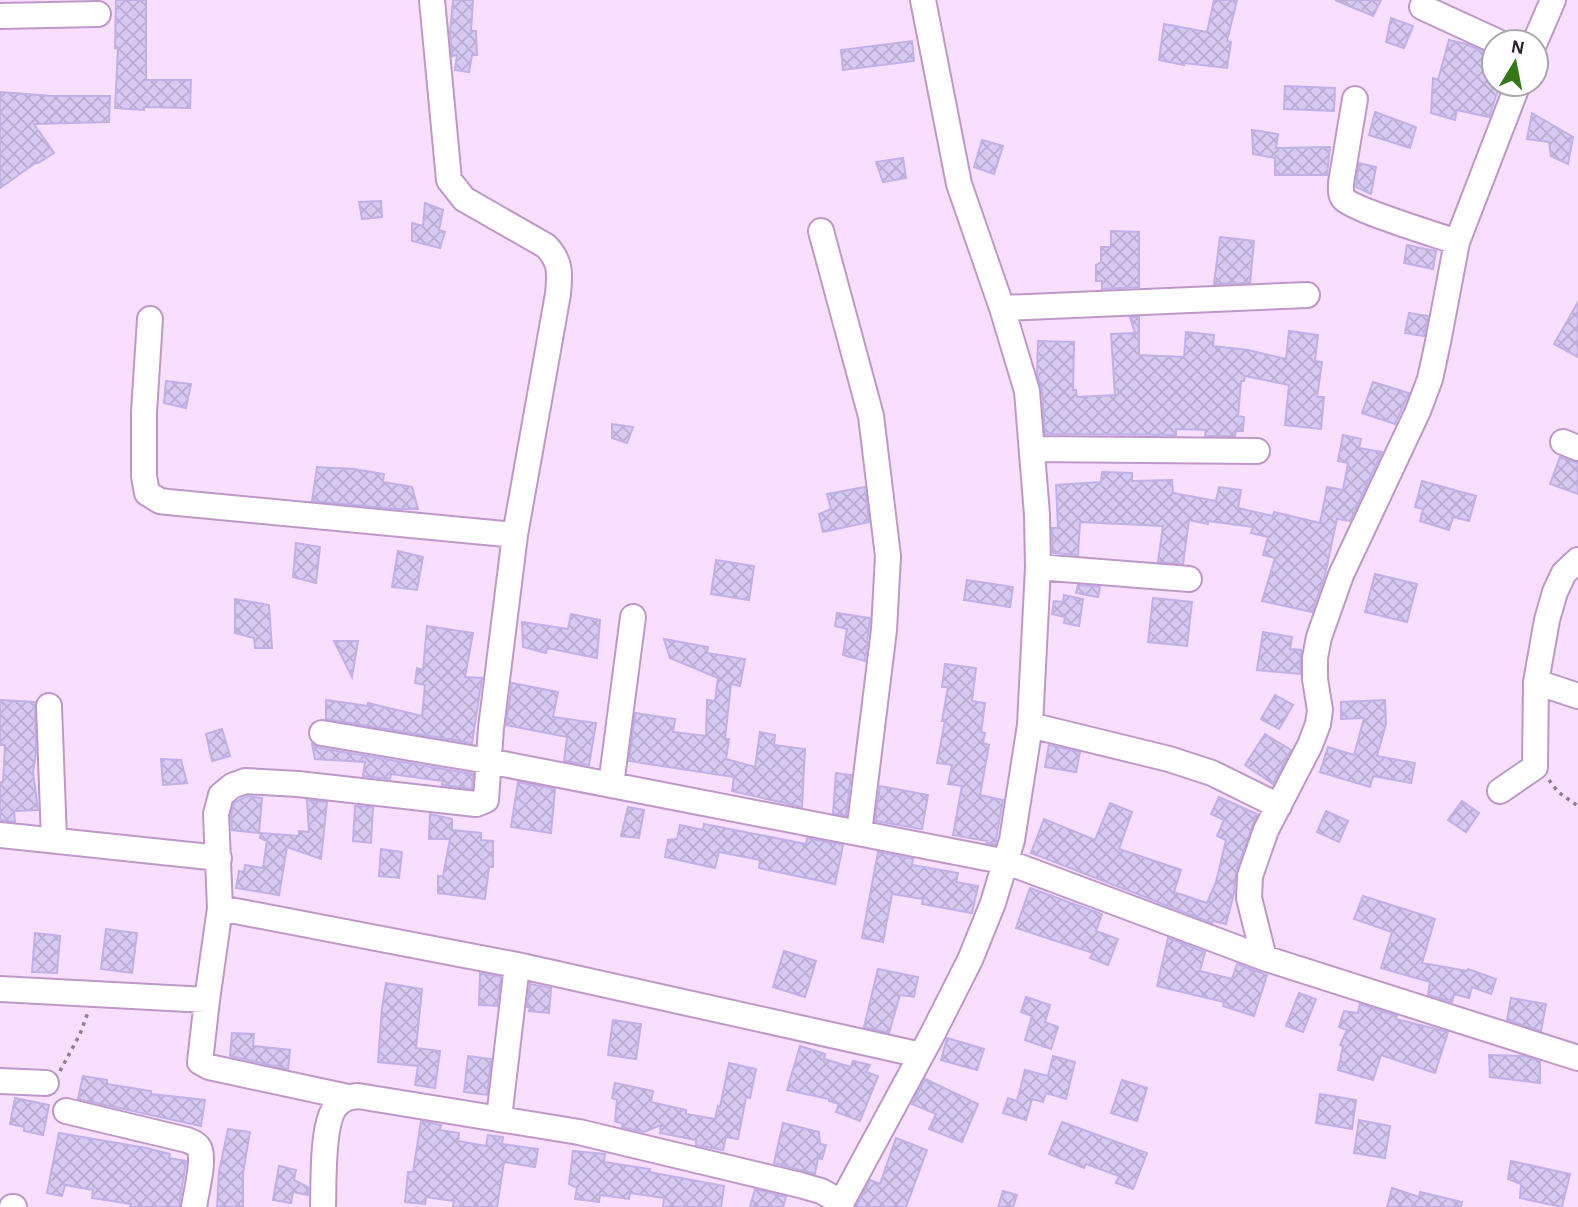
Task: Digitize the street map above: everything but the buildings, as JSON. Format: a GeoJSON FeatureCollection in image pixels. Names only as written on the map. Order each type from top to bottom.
{"type":"FeatureCollection","features":[{"type":"Feature","properties":{"kind":"street"},"geometry":{"type":"LineString","coordinates":[[432,0],[445,161],[449,180],[464,199],[546,246],[555,255],[559,267],[558,294],[515,535],[488,761],[486,800],[481,804],[298,784],[245,781],[232,786],[221,795],[216,814],[220,908],[200,1062],[209,1067],[348,1097],[358,1096],[579,1132],[833,1199],[912,1052],[970,960],[1007,862],[1030,725],[1038,567],[1037,515],[1027,391],[1002,308],[959,184],[923,0]]}},
{"type":"Feature","properties":{"kind":"street"},"geometry":{"type":"LineString","coordinates":[[1541,28],[1553,0]]}},
{"type":"Feature","properties":{"kind":"street"},"geometry":{"type":"LineString","coordinates":[[1422,7],[1480,34]]}},
{"type":"Feature","properties":{"kind":"street"},"geometry":{"type":"LineString","coordinates":[[0,16],[98,14]]}},
{"type":"Feature","properties":{"kind":"street"},"geometry":{"type":"LineString","coordinates":[[1264,958],[1249,898],[1250,876],[1266,830],[1318,724],[1320,710],[1315,658],[1326,612],[1408,435],[1430,379],[1457,242],[1513,98]]}},
{"type":"Feature","properties":{"kind":"street"},"geometry":{"type":"LineString","coordinates":[[1355,99],[1341,183],[1344,199],[1359,208],[1457,242]]}},
{"type":"Feature","properties":{"kind":"street"},"geometry":{"type":"LineString","coordinates":[[821,231],[871,416],[888,556],[884,630],[859,833]]}},
{"type":"Feature","properties":{"kind":"street"},"geometry":{"type":"LineString","coordinates":[[1002,308],[1307,295]]}},
{"type":"Feature","properties":{"kind":"street"},"geometry":{"type":"LineString","coordinates":[[150,319],[144,412],[144,476],[145,488],[151,496],[169,502],[515,535]]}},
{"type":"Feature","properties":{"kind":"street"},"geometry":{"type":"LineString","coordinates":[[1032,449],[1257,452]]}},
{"type":"Feature","properties":{"kind":"street"},"geometry":{"type":"LineString","coordinates":[[1500,791],[1535,767],[1536,682],[1547,620],[1564,573],[1578,560]]}},
{"type":"Feature","properties":{"kind":"street"},"geometry":{"type":"LineString","coordinates":[[1038,567],[1189,579]]}},
{"type":"Feature","properties":{"kind":"street"},"geometry":{"type":"LineString","coordinates":[[611,785],[633,617]]}},
{"type":"Feature","properties":{"kind":"street"},"geometry":{"type":"LineString","coordinates":[[1536,682],[1578,696]]}},
{"type":"Feature","properties":{"kind":"street"},"geometry":{"type":"LineString","coordinates":[[48,706],[54,839]]}},
{"type":"Feature","properties":{"kind":"street"},"geometry":{"type":"LineString","coordinates":[[1030,725],[1170,759],[1212,773],[1279,806]]}},
{"type":"Feature","properties":{"kind":"street"},"geometry":{"type":"LineString","coordinates":[[322,733],[488,761],[1007,862],[1264,958],[1578,1058]]}},
{"type":"Feature","properties":{"kind":"street"},"geometry":{"type":"LineString","coordinates":[[0,835],[219,859]]}},
{"type":"Feature","properties":{"kind":"street"},"geometry":{"type":"LineString","coordinates":[[220,908],[517,965],[912,1052]]}},
{"type":"Feature","properties":{"kind":"street"},"geometry":{"type":"LineString","coordinates":[[499,1118],[517,965]]}},
{"type":"Feature","properties":{"kind":"street"},"geometry":{"type":"LineString","coordinates":[[0,989],[207,1000]]}},
{"type":"Feature","properties":{"kind":"street"},"geometry":{"type":"LineString","coordinates":[[0,1081],[46,1083]]}},
{"type":"Feature","properties":{"kind":"street"},"geometry":{"type":"LineString","coordinates":[[323,1207],[329,1124],[337,1104],[348,1097]]}},
{"type":"Feature","properties":{"kind":"street"},"geometry":{"type":"LineString","coordinates":[[66,1111],[196,1144],[200,1149],[201,1164],[194,1207]]}},
{"type":"Feature","properties":{"kind":"path"},"geometry":{"type":"LineString","coordinates":[[1535,767],[1558,792],[1578,806]]}},
{"type":"Feature","properties":{"kind":"path"},"geometry":{"type":"LineString","coordinates":[[46,1083],[52,1081],[72,1051],[85,1024],[92,994]]}}]}
